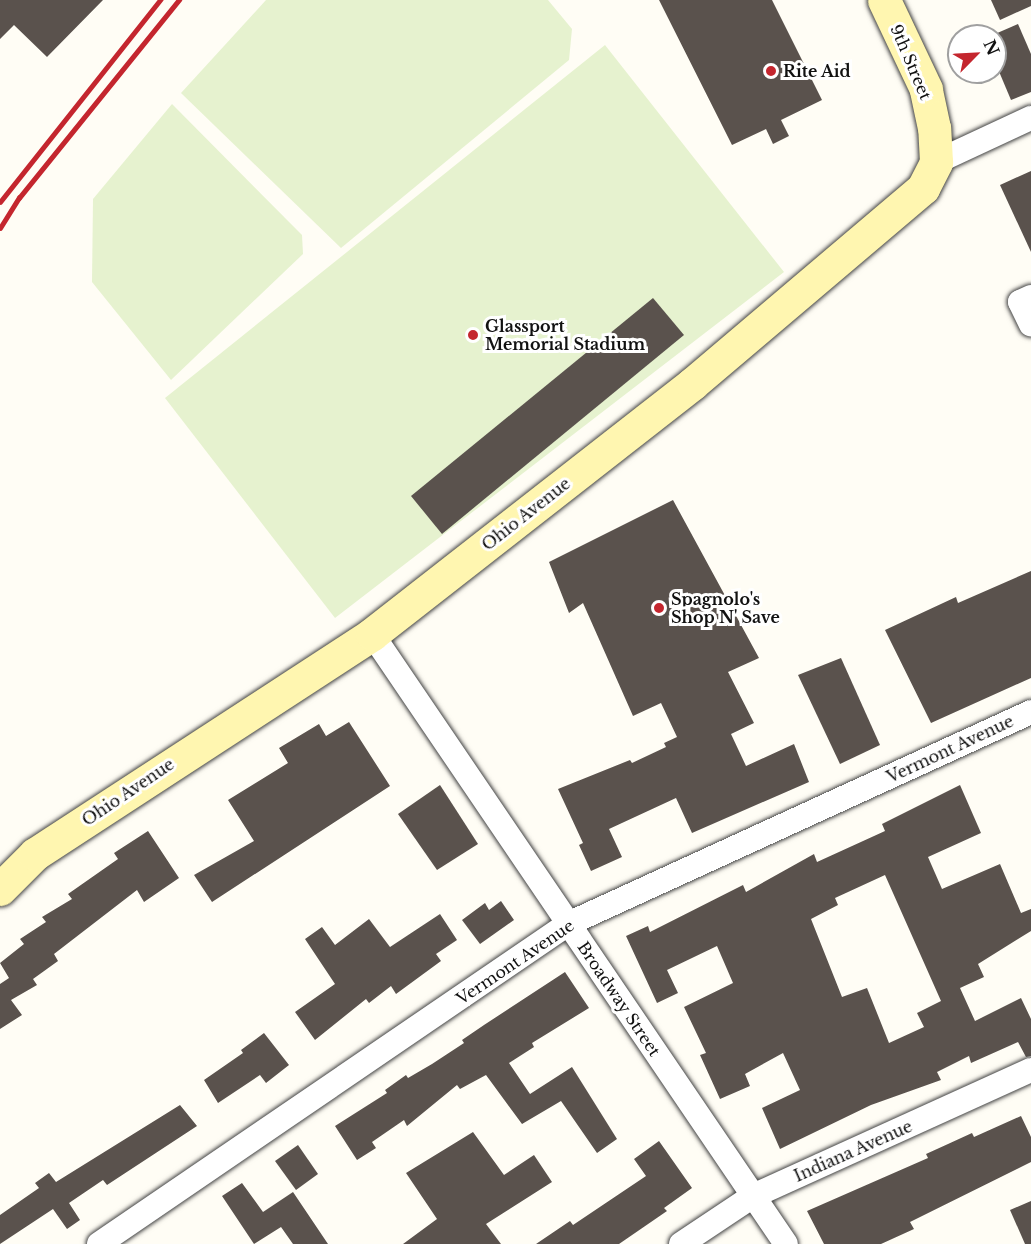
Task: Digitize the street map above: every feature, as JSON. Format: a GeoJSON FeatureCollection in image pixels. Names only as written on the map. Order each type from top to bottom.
{"type":"FeatureCollection","features":[{"type":"Feature","properties":{"kind":"main road","name":"9th Street"},"geometry":{"type":"LineString","coordinates":[[884,0],[926,89],[936,162]]}},
{"type":"Feature","properties":{"kind":"main road","name":"Ohio Avenue"},"geometry":{"type":"LineString","coordinates":[[0,889],[35,854],[372,634],[692,384],[898,213],[923,188],[936,162]]}},
{"type":"Feature","properties":{"kind":"street"},"geometry":{"type":"LineString","coordinates":[[936,162],[1031,118]]}},
{"type":"Feature","properties":{"kind":"street"},"geometry":{"type":"LineString","coordinates":[[1026,300],[1031,325]]}},
{"type":"Feature","properties":{"kind":"street","name":"Broadway Street"},"geometry":{"type":"LineString","coordinates":[[372,634],[786,1244]]}},
{"type":"Feature","properties":{"kind":"street","name":"Vermont Avenue"},"geometry":{"type":"LineString","coordinates":[[99,1244],[568,924],[1031,712]]}},
{"type":"Feature","properties":{"kind":"street","name":"Indiana Avenue"},"geometry":{"type":"LineString","coordinates":[[681,1244],[753,1196],[1031,1070]]}},
{"type":"Feature","properties":{"kind":"green space"},"geometry":{"type":"Polygon","coordinates":[[[266,0],[548,0],[572,29],[569,60],[341,248],[181,93],[266,0]]]}},
{"type":"Feature","properties":{"kind":"green space","name":"Glassport Memorial Stadium"},"geometry":{"type":"Polygon","coordinates":[[[605,45],[784,272],[335,618],[165,398],[605,45]]]}},
{"type":"Feature","properties":{"kind":"green space"},"geometry":{"type":"Polygon","coordinates":[[[172,104],[302,235],[303,254],[171,380],[92,282],[93,199],[172,104]]]}},
{"type":"Feature","properties":{"kind":"building"},"geometry":{"type":"Polygon","coordinates":[[[0,0],[103,0],[47,57],[14,25],[0,39],[0,0]]]}},
{"type":"Feature","properties":{"kind":"building"},"geometry":{"type":"Polygon","coordinates":[[[659,0],[772,0],[822,100],[781,120],[789,136],[773,144],[766,129],[732,145],[659,0]]]}},
{"type":"Feature","properties":{"kind":"building"},"geometry":{"type":"Polygon","coordinates":[[[991,0],[1031,0],[1031,6],[1000,20],[991,0]]]}},
{"type":"Feature","properties":{"kind":"building"},"geometry":{"type":"Polygon","coordinates":[[[1018,24],[1031,54],[1031,92],[1011,100],[1004,84],[1007,84],[1007,29],[1018,24]]]}},
{"type":"Feature","properties":{"kind":"building"},"geometry":{"type":"Polygon","coordinates":[[[1031,171],[1031,252],[1000,185],[1031,171]]]}},
{"type":"Feature","properties":{"kind":"building"},"geometry":{"type":"Polygon","coordinates":[[[653,298],[684,335],[442,534],[411,496],[653,298]]]}},
{"type":"Feature","properties":{"kind":"building"},"geometry":{"type":"Polygon","coordinates":[[[673,500],[759,658],[728,672],[754,723],[731,734],[746,766],[794,744],[809,782],[692,833],[676,798],[609,829],[622,857],[591,871],[579,845],[583,843],[558,789],[630,760],[632,763],[666,747],[664,743],[677,737],[661,703],[633,716],[583,603],[569,613],[549,562],[673,500]]]}},
{"type":"Feature","properties":{"kind":"building"},"geometry":{"type":"Polygon","coordinates":[[[1031,571],[1031,678],[931,723],[885,630],[956,597],[958,603],[1031,571]]]}},
{"type":"Feature","properties":{"kind":"building"},"geometry":{"type":"Polygon","coordinates":[[[841,658],[880,745],[840,764],[798,675],[841,658]]]}},
{"type":"Feature","properties":{"kind":"building"},"geometry":{"type":"Polygon","coordinates":[[[349,722],[390,786],[212,902],[194,875],[254,841],[228,800],[288,763],[279,748],[319,724],[326,736],[349,722]]]}},
{"type":"Feature","properties":{"kind":"building"},"geometry":{"type":"Polygon","coordinates":[[[440,785],[478,844],[437,870],[398,814],[440,785]]]}},
{"type":"Feature","properties":{"kind":"building"},"geometry":{"type":"Polygon","coordinates":[[[960,785],[981,833],[928,857],[942,889],[1000,864],[1021,913],[1031,909],[1031,931],[978,964],[984,977],[960,988],[975,1021],[1021,998],[1031,1019],[1031,1056],[1026,1057],[1018,1042],[971,1063],[969,1056],[937,1072],[941,1080],[871,1105],[780,1149],[762,1108],[800,1090],[783,1053],[745,1074],[750,1086],[720,1099],[700,1055],[706,1053],[684,1007],[733,983],[717,946],[667,970],[678,993],[657,1003],[626,936],[648,926],[650,932],[743,885],[746,892],[814,854],[817,862],[885,831],[882,824],[960,785]],[[885,875],[835,898],[838,905],[811,919],[842,997],[867,988],[889,1043],[924,1027],[917,1013],[941,1001],[885,875]]]}},
{"type":"Feature","properties":{"kind":"building"},"geometry":{"type":"Polygon","coordinates":[[[148,831],[179,878],[144,902],[137,890],[54,954],[58,961],[33,979],[37,985],[11,1000],[22,1015],[0,1029],[0,984],[9,978],[0,963],[24,944],[20,939],[46,922],[42,917],[72,899],[68,894],[118,859],[114,853],[148,831]]]}},
{"type":"Feature","properties":{"kind":"building"},"geometry":{"type":"Polygon","coordinates":[[[501,901],[514,920],[480,944],[462,920],[485,903],[489,910],[501,901]]]}},
{"type":"Feature","properties":{"kind":"building"},"geometry":{"type":"Polygon","coordinates":[[[440,914],[457,940],[436,954],[441,961],[396,994],[391,986],[369,1003],[366,999],[315,1040],[295,1012],[335,984],[305,939],[322,927],[335,945],[369,919],[390,947],[440,914]]]}},
{"type":"Feature","properties":{"kind":"building"},"geometry":{"type":"Polygon","coordinates":[[[565,972],[589,1008],[532,1043],[534,1047],[509,1063],[530,1094],[572,1067],[617,1139],[597,1153],[561,1101],[522,1124],[486,1075],[460,1089],[457,1085],[407,1126],[404,1120],[372,1142],[376,1148],[357,1160],[335,1126],[387,1093],[385,1090],[406,1075],[408,1078],[432,1064],[464,1043],[462,1040],[565,972]]]}},
{"type":"Feature","properties":{"kind":"building"},"geometry":{"type":"Polygon","coordinates":[[[264,1033],[289,1065],[266,1083],[260,1075],[218,1103],[204,1080],[243,1053],[241,1050],[264,1033]]]}},
{"type":"Feature","properties":{"kind":"building"},"geometry":{"type":"Polygon","coordinates":[[[180,1105],[197,1126],[107,1185],[103,1180],[69,1203],[80,1220],[67,1229],[53,1209],[0,1244],[0,1215],[39,1188],[35,1183],[49,1173],[56,1182],[180,1105]]]}},
{"type":"Feature","properties":{"kind":"building"},"geometry":{"type":"Polygon","coordinates":[[[1021,1116],[1031,1137],[1031,1162],[910,1222],[914,1229],[881,1244],[824,1244],[807,1211],[928,1158],[926,1154],[972,1133],[974,1137],[1021,1116]]]}},
{"type":"Feature","properties":{"kind":"building"},"geometry":{"type":"Polygon","coordinates":[[[473,1132],[504,1175],[534,1155],[552,1182],[486,1224],[501,1244],[403,1244],[437,1219],[406,1173],[473,1132]]]}},
{"type":"Feature","properties":{"kind":"building"},"geometry":{"type":"Polygon","coordinates":[[[659,1141],[692,1188],[664,1208],[667,1211],[619,1244],[536,1244],[570,1221],[573,1225],[646,1176],[634,1159],[659,1141]]]}},
{"type":"Feature","properties":{"kind":"building"},"geometry":{"type":"Polygon","coordinates":[[[298,1145],[318,1174],[296,1190],[275,1161],[298,1145]]]}},
{"type":"Feature","properties":{"kind":"building"},"geometry":{"type":"Polygon","coordinates":[[[242,1183],[263,1212],[293,1192],[328,1244],[293,1244],[281,1227],[254,1244],[222,1196],[242,1183]]]}},
{"type":"Feature","properties":{"kind":"building"},"geometry":{"type":"Polygon","coordinates":[[[1031,1201],[1031,1244],[1025,1244],[1010,1210],[1031,1201]]]}},
{"type":"Feature","properties":{"kind":"railway"},"geometry":{"type":"LineString","coordinates":[[0,202],[160,0]]}},
{"type":"Feature","properties":{"kind":"railway"},"geometry":{"type":"LineString","coordinates":[[0,228],[19,198],[179,0]]}},
{"type":"Feature","properties":{"kind":"place","name":"Rite Aid"},"geometry":{"type":"Point","coordinates":[771,71]}},
{"type":"Feature","properties":{"kind":"place","name":"Glassport Memorial Stadium"},"geometry":{"type":"Point","coordinates":[473,335]}},
{"type":"Feature","properties":{"kind":"place","name":"Spagnolo's Shop N' Save"},"geometry":{"type":"Point","coordinates":[659,608]}}]}
